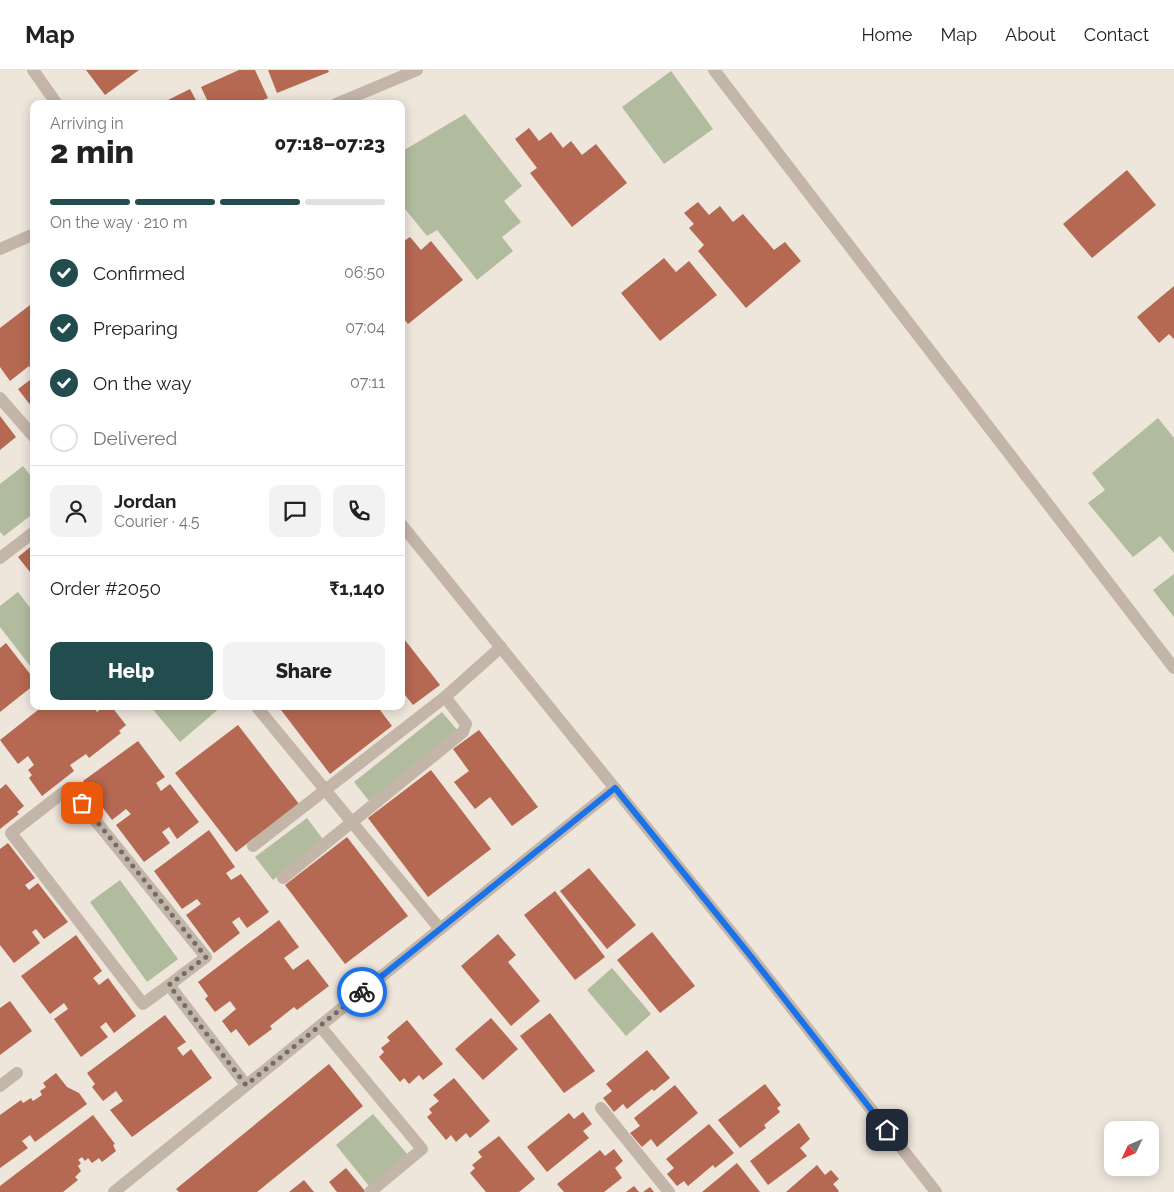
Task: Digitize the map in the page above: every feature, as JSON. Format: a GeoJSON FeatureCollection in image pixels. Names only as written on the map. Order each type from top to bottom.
{"type":"FeatureCollection","features":[{"type":"Feature","properties":{"kind":"street"},"geometry":{"type":"LineString","coordinates":[[33,70],[54,100]]}},
{"type":"Feature","properties":{"kind":"street"},"geometry":{"type":"LineString","coordinates":[[346,100],[417,70]]}},
{"type":"Feature","properties":{"kind":"street"},"geometry":{"type":"LineString","coordinates":[[714,70],[1174,668]]}},
{"type":"Feature","properties":{"kind":"street"},"geometry":{"type":"LineString","coordinates":[[0,250],[30,236]]}},
{"type":"Feature","properties":{"kind":"street"},"geometry":{"type":"LineString","coordinates":[[0,398],[30,432]]}},
{"type":"Feature","properties":{"kind":"street"},"geometry":{"type":"LineString","coordinates":[[405,529],[753,959],[936,1192]]}},
{"type":"Feature","properties":{"kind":"street"},"geometry":{"type":"LineString","coordinates":[[0,558],[30,535]]}},
{"type":"Feature","properties":{"kind":"street"},"geometry":{"type":"LineString","coordinates":[[253,846],[445,697],[501,647]]}},
{"type":"Feature","properties":{"kind":"street"},"geometry":{"type":"LineString","coordinates":[[283,878],[463,732],[466,724],[445,697]]}},
{"type":"Feature","properties":{"kind":"street"},"geometry":{"type":"LineString","coordinates":[[259,710],[440,929]]}},
{"type":"Feature","properties":{"kind":"street"},"geometry":{"type":"LineString","coordinates":[[69,788],[206,957],[169,985],[143,1004],[11,833],[69,788]]}},
{"type":"Feature","properties":{"kind":"street"},"geometry":{"type":"LineString","coordinates":[[114,1192],[615,788]]}},
{"type":"Feature","properties":{"kind":"street"},"geometry":{"type":"LineString","coordinates":[[169,985],[246,1085]]}},
{"type":"Feature","properties":{"kind":"street"},"geometry":{"type":"LineString","coordinates":[[320,1026],[422,1149],[370,1192]]}},
{"type":"Feature","properties":{"kind":"street"},"geometry":{"type":"LineString","coordinates":[[0,1086],[17,1073]]}},
{"type":"Feature","properties":{"kind":"street"},"geometry":{"type":"LineString","coordinates":[[601,1108],[669,1192]]}},
{"type":"Feature","properties":{"kind":"green space"},"geometry":{"type":"Polygon","coordinates":[[[671,71],[713,129],[664,164],[622,107],[671,71]]]}},
{"type":"Feature","properties":{"kind":"green space"},"geometry":{"type":"Polygon","coordinates":[[[465,114],[522,186],[504,201],[521,222],[502,237],[513,251],[477,280],[437,230],[427,236],[405,209],[405,150],[465,114]]]}},
{"type":"Feature","properties":{"kind":"green space"},"geometry":{"type":"Polygon","coordinates":[[[1158,418],[1174,438],[1174,553],[1160,536],[1133,557],[1088,503],[1105,490],[1092,473],[1158,418]]]}},
{"type":"Feature","properties":{"kind":"green space"},"geometry":{"type":"Polygon","coordinates":[[[23,466],[30,475],[30,516],[4,536],[0,532],[0,484],[23,466]]]}},
{"type":"Feature","properties":{"kind":"green space"},"geometry":{"type":"Polygon","coordinates":[[[1174,574],[1174,617],[1153,590],[1174,574]]]}},
{"type":"Feature","properties":{"kind":"green space"},"geometry":{"type":"Polygon","coordinates":[[[18,592],[30,608],[30,666],[0,627],[0,606],[18,592]]]}},
{"type":"Feature","properties":{"kind":"green space"},"geometry":{"type":"Polygon","coordinates":[[[153,710],[217,710],[180,742],[153,710]]]}},
{"type":"Feature","properties":{"kind":"green space"},"geometry":{"type":"Polygon","coordinates":[[[442,712],[458,731],[370,802],[354,782],[442,712]]]}},
{"type":"Feature","properties":{"kind":"green space"},"geometry":{"type":"Polygon","coordinates":[[[307,818],[325,842],[273,880],[255,857],[307,818]]]}},
{"type":"Feature","properties":{"kind":"green space"},"geometry":{"type":"Polygon","coordinates":[[[120,880],[178,959],[147,982],[90,902],[120,880]]]}},
{"type":"Feature","properties":{"kind":"green space"},"geometry":{"type":"Polygon","coordinates":[[[612,968],[651,1014],[626,1036],[587,990],[612,968]]]}},
{"type":"Feature","properties":{"kind":"green space"},"geometry":{"type":"Polygon","coordinates":[[[373,1114],[408,1155],[369,1186],[336,1145],[373,1114]]]}},
{"type":"Feature","properties":{"kind":"building"},"geometry":{"type":"Polygon","coordinates":[[[86,70],[139,70],[105,95],[86,70]]]}},
{"type":"Feature","properties":{"kind":"building"},"geometry":{"type":"Polygon","coordinates":[[[239,70],[255,70],[268,98],[263,100],[207,100],[201,87],[239,70]]]}},
{"type":"Feature","properties":{"kind":"building"},"geometry":{"type":"Polygon","coordinates":[[[268,70],[328,70],[329,72],[277,93],[268,70]]]}},
{"type":"Feature","properties":{"kind":"building"},"geometry":{"type":"Polygon","coordinates":[[[190,89],[196,100],[168,100],[190,89]]]}},
{"type":"Feature","properties":{"kind":"building"},"geometry":{"type":"Polygon","coordinates":[[[529,128],[539,141],[551,132],[563,148],[571,141],[582,155],[596,144],[627,183],[572,227],[530,173],[537,168],[515,139],[529,128]]]}},
{"type":"Feature","properties":{"kind":"building"},"geometry":{"type":"Polygon","coordinates":[[[1127,170],[1156,205],[1092,258],[1063,224],[1127,170]]]}},
{"type":"Feature","properties":{"kind":"building"},"geometry":{"type":"Polygon","coordinates":[[[698,202],[709,215],[720,206],[733,222],[743,214],[774,250],[785,242],[801,261],[746,308],[698,251],[704,245],[689,228],[694,224],[684,213],[698,202]]]}},
{"type":"Feature","properties":{"kind":"building"},"geometry":{"type":"Polygon","coordinates":[[[410,237],[421,250],[431,241],[463,280],[408,324],[405,320],[405,240],[410,237]]]}},
{"type":"Feature","properties":{"kind":"building"},"geometry":{"type":"Polygon","coordinates":[[[664,258],[676,272],[689,261],[717,295],[660,341],[621,293],[664,258]]]}},
{"type":"Feature","properties":{"kind":"building"},"geometry":{"type":"Polygon","coordinates":[[[1174,286],[1174,339],[1169,334],[1159,343],[1137,317],[1174,286]]]}},
{"type":"Feature","properties":{"kind":"building"},"geometry":{"type":"Polygon","coordinates":[[[30,305],[30,367],[29,366],[10,381],[0,367],[0,328],[30,305]]]}},
{"type":"Feature","properties":{"kind":"building"},"geometry":{"type":"Polygon","coordinates":[[[30,380],[30,405],[18,389],[30,380]]]}},
{"type":"Feature","properties":{"kind":"building"},"geometry":{"type":"Polygon","coordinates":[[[0,416],[16,437],[0,450],[0,416]]]}},
{"type":"Feature","properties":{"kind":"building"},"geometry":{"type":"Polygon","coordinates":[[[30,547],[30,572],[18,557],[30,547]]]}},
{"type":"Feature","properties":{"kind":"building"},"geometry":{"type":"Polygon","coordinates":[[[405,640],[440,685],[413,705],[405,695],[405,640]]]}},
{"type":"Feature","properties":{"kind":"building"},"geometry":{"type":"Polygon","coordinates":[[[6,643],[30,674],[30,688],[0,712],[0,648],[6,643]]]}},
{"type":"Feature","properties":{"kind":"building"},"geometry":{"type":"Polygon","coordinates":[[[38,710],[95,710],[97,712],[99,710],[114,710],[126,725],[119,731],[121,733],[89,758],[86,754],[70,765],[74,771],[42,796],[29,778],[32,775],[28,770],[34,765],[28,756],[18,764],[0,740],[38,710]]]}},
{"type":"Feature","properties":{"kind":"building"},"geometry":{"type":"Polygon","coordinates":[[[281,710],[380,710],[392,726],[330,774],[281,710]]]}},
{"type":"Feature","properties":{"kind":"building"},"geometry":{"type":"Polygon","coordinates":[[[238,725],[299,804],[236,852],[175,773],[238,725]]]}},
{"type":"Feature","properties":{"kind":"building"},"geometry":{"type":"Polygon","coordinates":[[[479,730],[538,807],[512,826],[490,797],[475,809],[454,782],[469,771],[453,749],[479,730]]]}},
{"type":"Feature","properties":{"kind":"building"},"geometry":{"type":"Polygon","coordinates":[[[138,741],[165,777],[156,783],[161,791],[170,784],[199,822],[177,839],[169,827],[162,832],[170,843],[144,862],[116,825],[131,814],[126,809],[112,820],[83,781],[138,741]]]}},
{"type":"Feature","properties":{"kind":"building"},"geometry":{"type":"Polygon","coordinates":[[[431,770],[491,849],[428,897],[368,818],[431,770]]]}},
{"type":"Feature","properties":{"kind":"building"},"geometry":{"type":"Polygon","coordinates":[[[6,784],[24,806],[17,812],[19,814],[0,829],[0,789],[6,784]]]}},
{"type":"Feature","properties":{"kind":"building"},"geometry":{"type":"Polygon","coordinates":[[[209,830],[235,867],[226,873],[231,880],[241,874],[269,912],[247,928],[239,917],[232,922],[240,933],[214,953],[186,915],[201,904],[197,899],[182,909],[154,871],[209,830]]]}},
{"type":"Feature","properties":{"kind":"building"},"geometry":{"type":"Polygon","coordinates":[[[347,837],[408,916],[345,964],[285,885],[347,837]]]}},
{"type":"Feature","properties":{"kind":"building"},"geometry":{"type":"Polygon","coordinates":[[[8,843],[35,878],[25,885],[29,890],[38,883],[68,922],[44,939],[36,929],[32,932],[40,943],[14,963],[0,945],[0,849],[8,843]]]}},
{"type":"Feature","properties":{"kind":"building"},"geometry":{"type":"Polygon","coordinates":[[[589,868],[636,925],[607,949],[560,891],[589,868]]]}},
{"type":"Feature","properties":{"kind":"building"},"geometry":{"type":"Polygon","coordinates":[[[555,891],[605,957],[575,980],[524,915],[555,891]]]}},
{"type":"Feature","properties":{"kind":"building"},"geometry":{"type":"Polygon","coordinates":[[[279,920],[299,947],[284,958],[293,970],[308,959],[329,986],[297,1010],[294,1007],[270,1026],[272,1029],[249,1046],[236,1029],[231,1033],[222,1021],[236,1009],[230,1001],[215,1012],[205,999],[208,996],[198,982],[279,920]]]}},
{"type":"Feature","properties":{"kind":"building"},"geometry":{"type":"Polygon","coordinates":[[[652,932],[695,986],[660,1013],[617,960],[652,932]]]}},
{"type":"Feature","properties":{"kind":"building"},"geometry":{"type":"Polygon","coordinates":[[[498,934],[516,955],[508,962],[540,1001],[511,1026],[461,966],[498,934]]]}},
{"type":"Feature","properties":{"kind":"building"},"geometry":{"type":"Polygon","coordinates":[[[76,935],[102,971],[93,978],[99,985],[108,978],[136,1016],[114,1033],[106,1022],[100,1027],[108,1037],[81,1057],[54,1019],[68,1009],[64,1003],[50,1014],[21,976],[76,935]]]}},
{"type":"Feature","properties":{"kind":"building"},"geometry":{"type":"Polygon","coordinates":[[[10,1001],[32,1031],[0,1055],[0,1008],[10,1001]]]}},
{"type":"Feature","properties":{"kind":"building"},"geometry":{"type":"Polygon","coordinates":[[[550,1013],[595,1071],[564,1093],[520,1036],[550,1013]]]}},
{"type":"Feature","properties":{"kind":"building"},"geometry":{"type":"Polygon","coordinates":[[[165,1015],[186,1042],[177,1048],[183,1056],[191,1049],[212,1078],[132,1137],[110,1110],[123,1101],[116,1091],[103,1101],[92,1087],[95,1084],[87,1073],[165,1015]]]}},
{"type":"Feature","properties":{"kind":"building"},"geometry":{"type":"Polygon","coordinates":[[[491,1018],[518,1049],[483,1080],[455,1049],[491,1018]]]}},
{"type":"Feature","properties":{"kind":"building"},"geometry":{"type":"Polygon","coordinates":[[[407,1020],[443,1064],[423,1080],[419,1075],[409,1084],[404,1078],[400,1082],[379,1057],[384,1052],[381,1048],[390,1041],[387,1037],[407,1020]]]}},
{"type":"Feature","properties":{"kind":"building"},"geometry":{"type":"Polygon","coordinates":[[[647,1050],[670,1078],[654,1091],[652,1089],[627,1109],[623,1104],[614,1112],[603,1098],[612,1091],[606,1084],[647,1050]]]}},
{"type":"Feature","properties":{"kind":"building"},"geometry":{"type":"Polygon","coordinates":[[[329,1064],[363,1106],[257,1192],[179,1192],[176,1189],[329,1064]]]}},
{"type":"Feature","properties":{"kind":"building"},"geometry":{"type":"Polygon","coordinates":[[[56,1073],[67,1087],[79,1093],[87,1104],[35,1142],[30,1135],[22,1141],[28,1148],[0,1168],[0,1115],[21,1100],[23,1103],[31,1098],[33,1101],[42,1095],[40,1091],[46,1087],[43,1083],[56,1073]]]}},
{"type":"Feature","properties":{"kind":"building"},"geometry":{"type":"Polygon","coordinates":[[[454,1078],[490,1121],[470,1138],[466,1133],[456,1142],[451,1135],[446,1140],[427,1117],[432,1113],[429,1109],[439,1101],[433,1095],[454,1078]]]}},
{"type":"Feature","properties":{"kind":"building"},"geometry":{"type":"Polygon","coordinates":[[[765,1084],[781,1105],[777,1108],[780,1112],[764,1125],[766,1128],[740,1148],[718,1120],[765,1084]]]}},
{"type":"Feature","properties":{"kind":"building"},"geometry":{"type":"Polygon","coordinates":[[[675,1085],[698,1113],[657,1147],[651,1139],[642,1147],[630,1133],[640,1126],[634,1118],[675,1085]]]}},
{"type":"Feature","properties":{"kind":"building"},"geometry":{"type":"Polygon","coordinates":[[[583,1112],[592,1124],[583,1131],[589,1138],[547,1172],[527,1147],[569,1113],[574,1119],[583,1112]]]}},
{"type":"Feature","properties":{"kind":"building"},"geometry":{"type":"Polygon","coordinates":[[[93,1115],[115,1144],[113,1145],[116,1151],[102,1162],[99,1158],[92,1163],[88,1158],[85,1161],[82,1157],[78,1160],[81,1163],[78,1166],[81,1171],[75,1177],[78,1180],[63,1192],[0,1192],[0,1186],[93,1115]]]}},
{"type":"Feature","properties":{"kind":"building"},"geometry":{"type":"Polygon","coordinates":[[[799,1123],[810,1139],[800,1148],[807,1156],[768,1185],[750,1161],[799,1123]]]}},
{"type":"Feature","properties":{"kind":"building"},"geometry":{"type":"Polygon","coordinates":[[[709,1124],[734,1153],[715,1168],[713,1165],[688,1186],[684,1181],[677,1186],[667,1174],[674,1168],[666,1159],[709,1124]]]}},
{"type":"Feature","properties":{"kind":"building"},"geometry":{"type":"Polygon","coordinates":[[[499,1136],[535,1179],[519,1192],[486,1192],[470,1173],[475,1168],[472,1165],[482,1157],[478,1152],[499,1136]]]}},
{"type":"Feature","properties":{"kind":"building"},"geometry":{"type":"Polygon","coordinates":[[[614,1149],[623,1161],[615,1168],[622,1178],[604,1192],[564,1192],[557,1184],[600,1150],[605,1156],[614,1149]]]}},
{"type":"Feature","properties":{"kind":"building"},"geometry":{"type":"Polygon","coordinates":[[[737,1163],[760,1192],[702,1192],[737,1163]]]}},
{"type":"Feature","properties":{"kind":"building"},"geometry":{"type":"Polygon","coordinates":[[[817,1165],[825,1175],[831,1170],[839,1179],[833,1184],[838,1192],[786,1192],[817,1165]]]}},
{"type":"Feature","properties":{"kind":"building"},"geometry":{"type":"Polygon","coordinates":[[[346,1168],[364,1192],[337,1192],[329,1182],[346,1168]]]}},
{"type":"Feature","properties":{"kind":"building"},"geometry":{"type":"Polygon","coordinates":[[[304,1180],[314,1192],[289,1192],[304,1180]]]}},
{"type":"Feature","properties":{"kind":"building"},"geometry":{"type":"Polygon","coordinates":[[[634,1186],[639,1192],[626,1192],[634,1186]]]}},
{"type":"Feature","properties":{"kind":"building"},"geometry":{"type":"Polygon","coordinates":[[[650,1187],[654,1192],[643,1192],[650,1187]]]}},
{"type":"Feature","properties":{"kind":"way so far"},"geometry":{"type":"LineString","coordinates":[[82,803],[206,957],[169,985],[246,1085],[362,992]]}},
{"type":"Feature","properties":{"kind":"route"},"geometry":{"type":"LineString","coordinates":[[362,992],[615,788],[753,959],[887,1130]]}}]}
